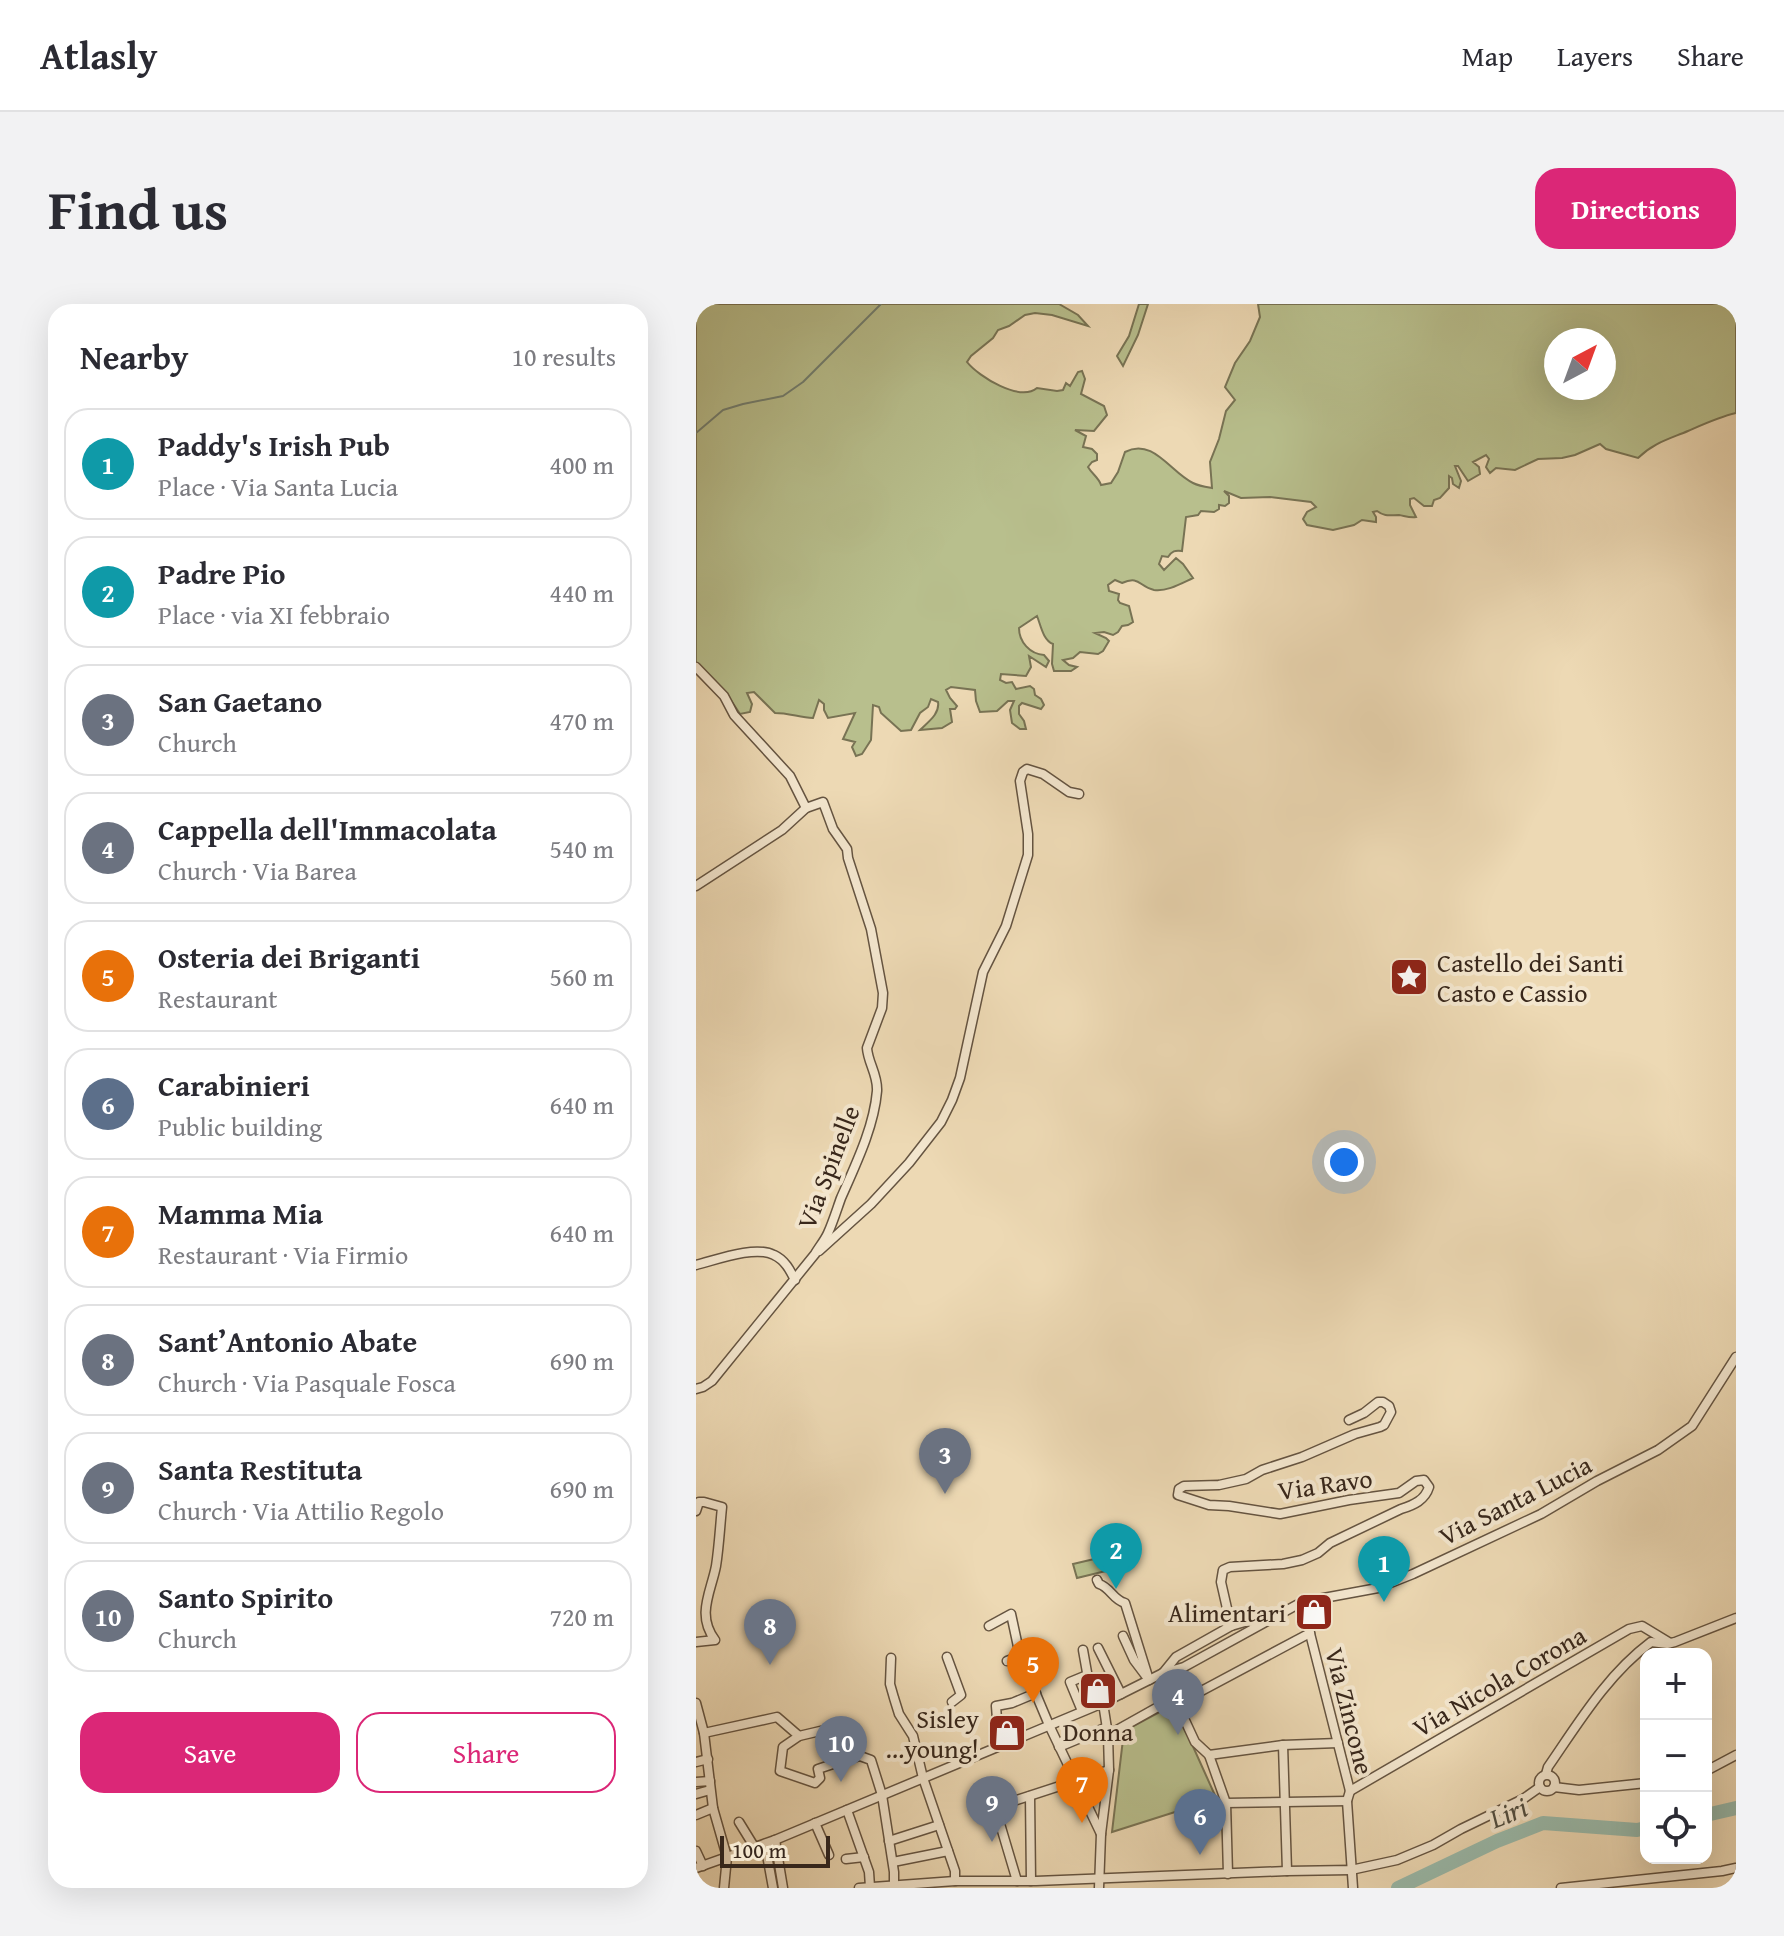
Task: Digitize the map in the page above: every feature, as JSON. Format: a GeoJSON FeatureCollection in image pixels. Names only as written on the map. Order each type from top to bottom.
{"type":"FeatureCollection","features":[{"type":"Feature","properties":{"kind":"street"},"geometry":{"type":"LineString","coordinates":[[696,667],[724,696],[734,715],[790,776],[806,808],[782,830],[696,886]]}},
{"type":"Feature","properties":{"kind":"street"},"geometry":{"type":"LineString","coordinates":[[815,1254],[861,1213],[909,1163],[941,1122],[952,1100],[960,1078],[983,972],[1006,926],[1028,855],[1020,781],[1023,772],[1027,769],[1043,774],[1069,792],[1079,794]]}},
{"type":"Feature","properties":{"kind":"street","name":"Via Spinelle"},"geometry":{"type":"LineString","coordinates":[[696,1389],[712,1381],[795,1280],[828,1233],[855,1165],[877,1090],[867,1048],[882,1008],[883,993],[871,929],[847,849],[833,829],[823,802],[806,808]]}},
{"type":"Feature","properties":{"kind":"street"},"geometry":{"type":"LineString","coordinates":[[696,1265],[745,1253],[766,1252],[781,1260],[795,1280]]}},
{"type":"Feature","properties":{"kind":"street","name":"Via Santa Lucia"},"geometry":{"type":"LineString","coordinates":[[1288,1610],[1302,1602],[1378,1588],[1413,1574],[1541,1514],[1658,1450],[1687,1431],[1736,1357]]}},
{"type":"Feature","properties":{"kind":"street"},"geometry":{"type":"LineString","coordinates":[[1727,1372],[1736,1377]]}},
{"type":"Feature","properties":{"kind":"street","name":"Via Ravo"},"geometry":{"type":"LineString","coordinates":[[1231,1626],[1221,1582],[1223,1570],[1283,1564],[1318,1553],[1330,1543],[1412,1506],[1423,1498],[1429,1487],[1424,1480],[1416,1481],[1399,1493],[1280,1514],[1209,1505],[1178,1495],[1179,1489],[1246,1479],[1262,1470],[1380,1427],[1391,1412],[1389,1406],[1378,1402],[1349,1420]]}},
{"type":"Feature","properties":{"kind":"street"},"geometry":{"type":"LineString","coordinates":[[696,1511],[699,1502],[722,1507],[716,1567],[706,1605],[707,1628],[715,1640],[696,1642]]}},
{"type":"Feature","properties":{"kind":"street"},"geometry":{"type":"LineString","coordinates":[[1097,1580],[1117,1601],[1125,1603],[1149,1680]]}},
{"type":"Feature","properties":{"kind":"street","name":"Via Zincone"},"geometry":{"type":"LineString","coordinates":[[1302,1602],[1338,1743],[1348,1796],[1352,1879]]}},
{"type":"Feature","properties":{"kind":"street"},"geometry":{"type":"LineString","coordinates":[[1163,1673],[1176,1657],[1231,1626],[1288,1610]]}},
{"type":"Feature","properties":{"kind":"street"},"geometry":{"type":"LineString","coordinates":[[696,1851],[700,1867],[775,1840],[1102,1703],[1163,1673],[1184,1667],[1288,1610]]}},
{"type":"Feature","properties":{"kind":"street"},"geometry":{"type":"LineString","coordinates":[[989,1626],[1011,1614],[1020,1656],[1101,1834]]}},
{"type":"Feature","properties":{"kind":"street"},"geometry":{"type":"LineString","coordinates":[[1540,1787],[1539,1779],[1546,1774],[1604,1687],[1651,1642],[1670,1643],[1736,1618]]}},
{"type":"Feature","properties":{"kind":"street","name":"Via Nicola Corona"},"geometry":{"type":"LineString","coordinates":[[1348,1796],[1414,1752],[1629,1629],[1642,1626],[1670,1643]]}},
{"type":"Feature","properties":{"kind":"street"},"geometry":{"type":"LineString","coordinates":[[1059,1747],[1108,1731],[1175,1701],[1310,1633]]}},
{"type":"Feature","properties":{"kind":"street"},"geometry":{"type":"LineString","coordinates":[[1123,1636],[1134,1660],[1149,1680]]}},
{"type":"Feature","properties":{"kind":"street"},"geometry":{"type":"LineString","coordinates":[[1098,1648],[1121,1694]]}},
{"type":"Feature","properties":{"kind":"street"},"geometry":{"type":"LineString","coordinates":[[1083,1650],[1087,1675],[1102,1703],[1108,1731],[1109,1770],[1101,1834],[1099,1885]]}},
{"type":"Feature","properties":{"kind":"street"},"geometry":{"type":"LineString","coordinates":[[1007,1661],[1020,1656]]}},
{"type":"Feature","properties":{"kind":"street"},"geometry":{"type":"LineString","coordinates":[[947,1657],[961,1695],[952,1702]]}},
{"type":"Feature","properties":{"kind":"street"},"geometry":{"type":"LineString","coordinates":[[891,1658],[890,1684],[894,1698],[899,1714],[913,1736],[923,1778],[955,1871],[955,1881]]}},
{"type":"Feature","properties":{"kind":"street"},"geometry":{"type":"LineString","coordinates":[[1163,1673],[1195,1742],[1209,1755],[1226,1803],[1228,1874]]}},
{"type":"Feature","properties":{"kind":"street"},"geometry":{"type":"LineString","coordinates":[[1082,1711],[1070,1682],[1087,1675]]}},
{"type":"Feature","properties":{"kind":"street"},"geometry":{"type":"LineString","coordinates":[[999,1746],[996,1706],[1036,1693]]}},
{"type":"Feature","properties":{"kind":"street"},"geometry":{"type":"LineString","coordinates":[[696,1703],[704,1733],[713,1808],[727,1857],[724,1888]]}},
{"type":"Feature","properties":{"kind":"street"},"geometry":{"type":"LineString","coordinates":[[704,1733],[777,1717],[799,1736]]}},
{"type":"Feature","properties":{"kind":"street"},"geometry":{"type":"LineString","coordinates":[[842,1761],[833,1728],[799,1736],[783,1747],[780,1771],[815,1783],[820,1778],[818,1769],[860,1756],[871,1760],[882,1795],[894,1885]]}},
{"type":"Feature","properties":{"kind":"street"},"geometry":{"type":"LineString","coordinates":[[1209,1755],[1283,1745],[1338,1743]]}},
{"type":"Feature","properties":{"kind":"street"},"geometry":{"type":"LineString","coordinates":[[1283,1745],[1287,1871]]}},
{"type":"Feature","properties":{"kind":"street"},"geometry":{"type":"LineString","coordinates":[[1712,1768],[1736,1755]]}},
{"type":"Feature","properties":{"kind":"street"},"geometry":{"type":"LineString","coordinates":[[696,1762],[708,1759]]}},
{"type":"Feature","properties":{"kind":"street"},"geometry":{"type":"LineString","coordinates":[[1017,1881],[994,1807],[1109,1770]]}},
{"type":"Feature","properties":{"kind":"street"},"geometry":{"type":"LineString","coordinates":[[1546,1774],[1553,1777],[1554,1787]]}},
{"type":"Feature","properties":{"kind":"street"},"geometry":{"type":"LineString","coordinates":[[696,1782],[710,1785]]}},
{"type":"Feature","properties":{"kind":"street"},"geometry":{"type":"LineString","coordinates":[[1540,1787],[1547,1791],[1554,1787],[1579,1790],[1640,1784]]}},
{"type":"Feature","properties":{"kind":"street"},"geometry":{"type":"LineString","coordinates":[[696,1794],[710,1785]]}},
{"type":"Feature","properties":{"kind":"street"},"geometry":{"type":"LineString","coordinates":[[859,1888],[955,1881],[1099,1885],[1287,1871],[1352,1879],[1433,1845],[1523,1799],[1540,1787]]}},
{"type":"Feature","properties":{"kind":"street"},"geometry":{"type":"LineString","coordinates":[[1030,1796],[1031,1881]]}},
{"type":"Feature","properties":{"kind":"street"},"geometry":{"type":"LineString","coordinates":[[1226,1803],[1348,1796]]}},
{"type":"Feature","properties":{"kind":"street"},"geometry":{"type":"LineString","coordinates":[[696,1815],[713,1808]]}},
{"type":"Feature","properties":{"kind":"street"},"geometry":{"type":"LineString","coordinates":[[847,1810],[869,1872],[870,1887]]}},
{"type":"Feature","properties":{"kind":"street"},"geometry":{"type":"LineString","coordinates":[[739,1822],[755,1848]]}},
{"type":"Feature","properties":{"kind":"street"},"geometry":{"type":"LineString","coordinates":[[815,1823],[829,1855]]}},
{"type":"Feature","properties":{"kind":"street"},"geometry":{"type":"LineString","coordinates":[[889,1841],[939,1825]]}},
{"type":"Feature","properties":{"kind":"street"},"geometry":{"type":"LineString","coordinates":[[775,1840],[783,1888]]}},
{"type":"Feature","properties":{"kind":"street"},"geometry":{"type":"LineString","coordinates":[[765,1844],[773,1888]]}},
{"type":"Feature","properties":{"kind":"street"},"geometry":{"type":"LineString","coordinates":[[893,1862],[948,1851]]}},
{"type":"Feature","properties":{"kind":"street"},"geometry":{"type":"LineString","coordinates":[[846,1859],[864,1857]]}},
{"type":"Feature","properties":{"kind":"street"},"geometry":{"type":"LineString","coordinates":[[1561,1888],[1736,1868]]}},
{"type":"Feature","properties":{"kind":"green space"},"geometry":{"type":"Polygon","coordinates":[[[696,304],[1059,304],[1078,315],[1088,326],[1052,315],[1025,315],[998,330],[967,362],[990,381],[1021,392],[1037,388],[1063,390],[1066,383],[1070,386],[1078,372],[1082,371],[1085,379],[1081,394],[1104,406],[1107,415],[1094,431],[1075,430],[1086,436],[1083,447],[1097,454],[1097,460],[1088,467],[1101,485],[1111,483],[1125,452],[1144,449],[1161,458],[1185,478],[1212,488],[1210,462],[1226,411],[1235,400],[1225,387],[1260,317],[1258,304],[1736,304],[1736,413],[1662,442],[1638,458],[1606,449],[1600,444],[1575,455],[1538,459],[1515,470],[1496,468],[1490,473],[1486,467],[1489,459],[1486,455],[1473,462],[1479,467],[1480,474],[1468,481],[1455,466],[1461,481],[1459,488],[1449,476],[1449,488],[1434,500],[1432,506],[1424,506],[1414,498],[1410,499],[1416,517],[1385,515],[1377,511],[1373,512],[1376,522],[1362,520],[1333,530],[1307,525],[1303,519],[1307,512],[1316,507],[1311,502],[1270,497],[1241,498],[1224,491],[1229,496],[1229,503],[1219,505],[1214,512],[1201,511],[1198,515],[1186,517],[1182,551],[1174,551],[1168,557],[1162,556],[1159,564],[1164,570],[1176,558],[1193,578],[1159,590],[1149,589],[1132,580],[1122,583],[1115,580],[1108,585],[1109,591],[1119,594],[1120,603],[1129,606],[1133,622],[1122,626],[1113,635],[1095,633],[1109,641],[1103,651],[1098,654],[1080,652],[1073,658],[1063,660],[1077,667],[1071,671],[1054,671],[1053,644],[1045,636],[1037,616],[1019,628],[1026,646],[1049,661],[1046,667],[1029,656],[1031,667],[1026,676],[1001,674],[1000,680],[1012,682],[1016,689],[1030,686],[1044,705],[1041,709],[1022,703],[1019,706],[1026,729],[1012,723],[1010,710],[1014,701],[1008,701],[997,711],[980,712],[975,690],[951,687],[946,690],[957,706],[950,709],[952,722],[942,728],[920,730],[937,710],[938,702],[931,699],[911,730],[901,731],[881,713],[879,707],[873,705],[871,740],[862,754],[856,756],[852,747],[855,742],[843,739],[855,713],[828,718],[824,704],[819,700],[813,718],[775,713],[754,692],[747,693],[752,704],[750,712],[740,714],[696,663],[696,304]]]}},
{"type":"Feature","properties":{"kind":"green space"},"geometry":{"type":"Polygon","coordinates":[[[1139,304],[1148,304],[1123,366],[1117,356],[1129,336],[1139,304]]]}},
{"type":"Feature","properties":{"kind":"green space"},"geometry":{"type":"Polygon","coordinates":[[[1107,1556],[1110,1570],[1077,1578],[1073,1564],[1107,1556]]]}},
{"type":"Feature","properties":{"kind":"green space"},"geometry":{"type":"Polygon","coordinates":[[[1169,1707],[1177,1711],[1218,1802],[1112,1832],[1124,1731],[1169,1707]]]}},
{"type":"Feature","properties":{"kind":"waterway"},"geometry":{"type":"LineString","coordinates":[[696,433],[723,410],[783,396],[803,382],[881,304]]}},
{"type":"Feature","properties":{"kind":"waterway","name":"Liri"},"geometry":{"type":"LineString","coordinates":[[1712,1814],[1736,1808]]}},
{"type":"Feature","properties":{"kind":"waterway","name":"Liri"},"geometry":{"type":"LineString","coordinates":[[1398,1888],[1543,1823],[1640,1829]]}},
{"type":"Feature","properties":{"kind":"place","name":"Castello dei Santi Casto e Cassio"},"geometry":{"type":"Point","coordinates":[1409,977]}},
{"type":"Feature","properties":{"kind":"place","name":"San Gaetano"},"geometry":{"type":"Point","coordinates":[945,1494]}},
{"type":"Feature","properties":{"kind":"place","name":"Padre Pio"},"geometry":{"type":"Point","coordinates":[1116,1589]}},
{"type":"Feature","properties":{"kind":"place","name":"Paddy's Irish Pub"},"geometry":{"type":"Point","coordinates":[1384,1602]}},
{"type":"Feature","properties":{"kind":"place","name":"Alimentari"},"geometry":{"type":"Point","coordinates":[1314,1612]}},
{"type":"Feature","properties":{"kind":"place","name":"Sant’Antonio Abate"},"geometry":{"type":"Point","coordinates":[770,1665]}},
{"type":"Feature","properties":{"kind":"place","name":"Donna"},"geometry":{"type":"Point","coordinates":[1098,1691]}},
{"type":"Feature","properties":{"kind":"place","name":"Osteria dei Briganti"},"geometry":{"type":"Point","coordinates":[1033,1703]}},
{"type":"Feature","properties":{"kind":"place","name":"Sisley ...young!"},"geometry":{"type":"Point","coordinates":[1007,1733]}},
{"type":"Feature","properties":{"kind":"place","name":"Cappella dell'Immacolata"},"geometry":{"type":"Point","coordinates":[1178,1735]}},
{"type":"Feature","properties":{"kind":"place","name":"Santo Spirito"},"geometry":{"type":"Point","coordinates":[841,1782]}},
{"type":"Feature","properties":{"kind":"place","name":"Mamma Mia"},"geometry":{"type":"Point","coordinates":[1082,1823]}},
{"type":"Feature","properties":{"kind":"place","name":"Santa Restituta"},"geometry":{"type":"Point","coordinates":[992,1842]}},
{"type":"Feature","properties":{"kind":"place","name":"Carabinieri"},"geometry":{"type":"Point","coordinates":[1200,1855]}}]}
